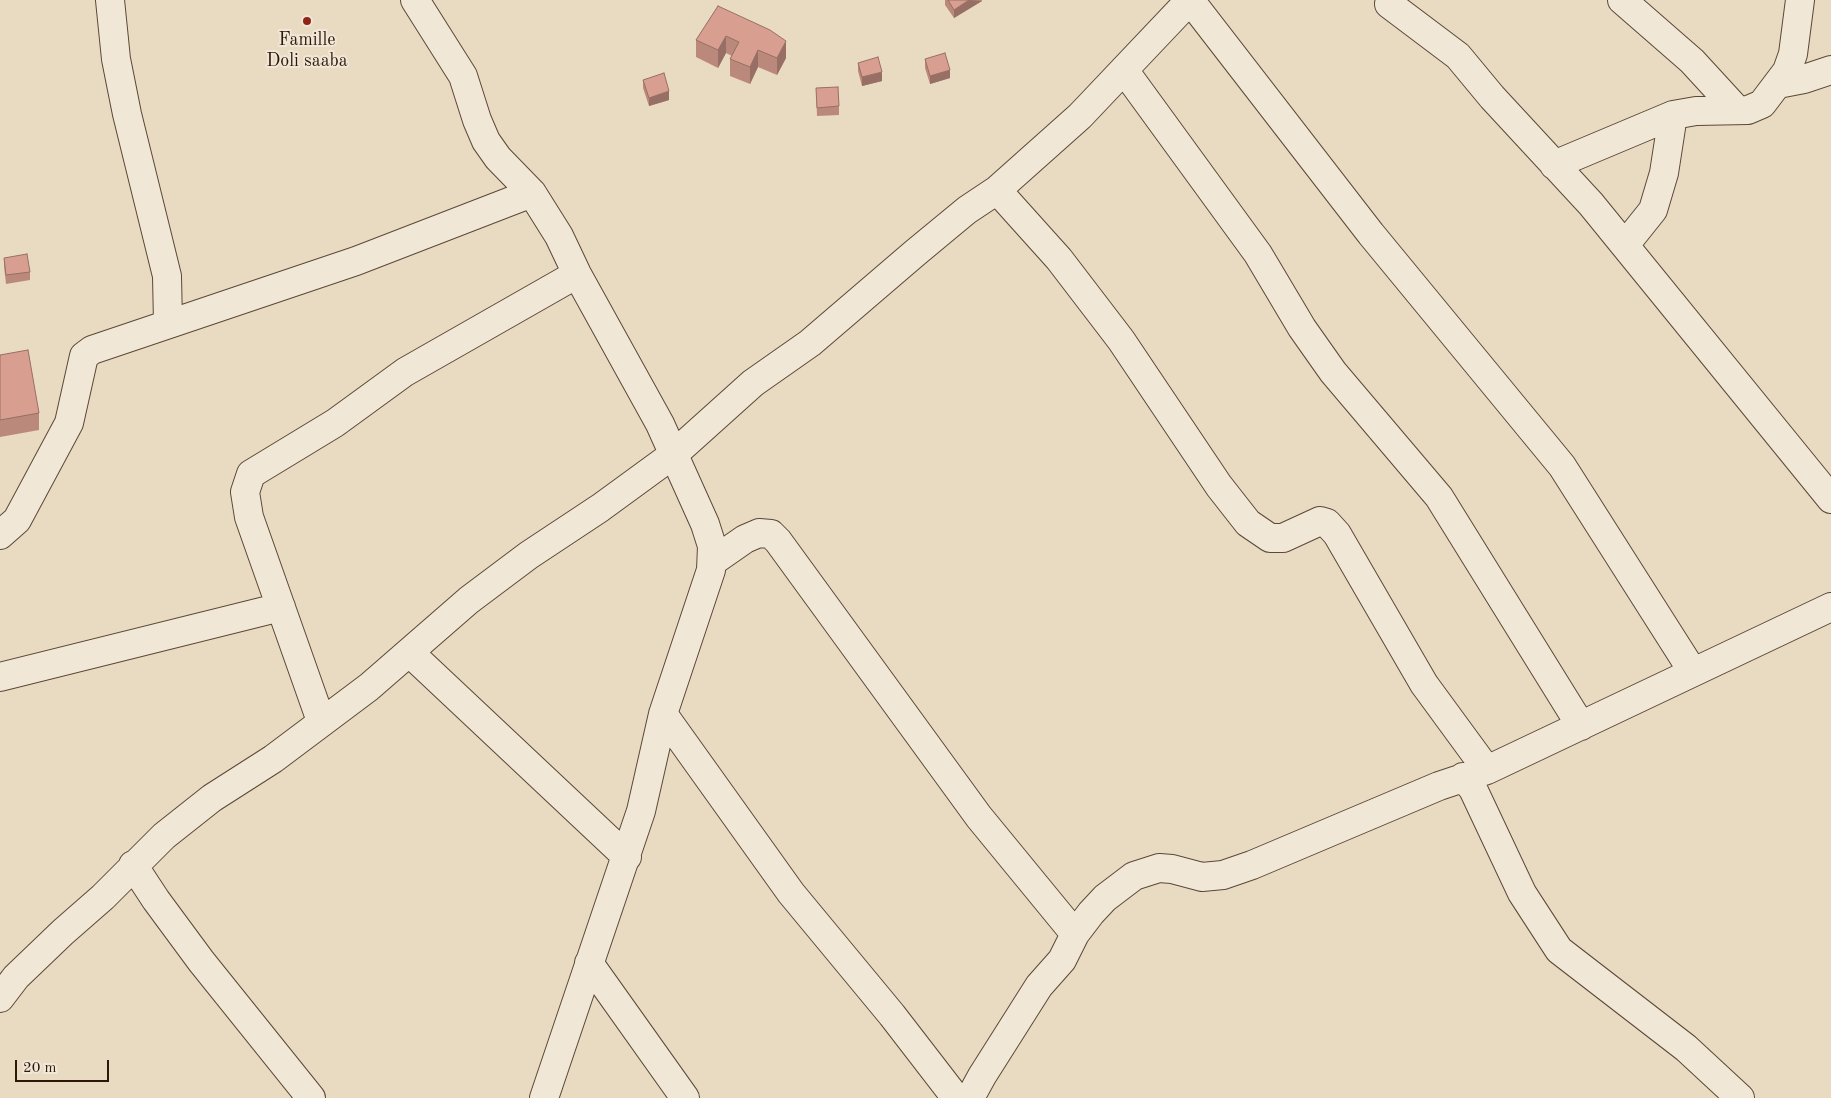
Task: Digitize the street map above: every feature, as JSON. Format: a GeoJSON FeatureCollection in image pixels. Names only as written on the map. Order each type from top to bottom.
{"type":"FeatureCollection","features":[{"type":"Feature","properties":{"kind":"street"},"geometry":{"type":"LineString","coordinates":[[110,0],[116,59],[127,114],[167,276],[168,323]]}},
{"type":"Feature","properties":{"kind":"street"},"geometry":{"type":"LineString","coordinates":[[415,0],[463,76],[486,141],[498,158],[532,193],[559,236],[577,274],[660,424],[705,524],[712,546],[712,562],[704,597],[691,626],[663,714],[650,779],[627,857],[544,1098]]}},
{"type":"Feature","properties":{"kind":"street"},"geometry":{"type":"LineString","coordinates":[[0,998],[16,977],[103,897],[164,836],[212,798],[273,759],[321,721],[369,687],[469,600],[529,555],[600,508],[674,454],[753,383],[810,344],[915,253],[968,210],[997,190],[1080,116],[1190,0],[1371,234],[1562,466],[1693,672]]}},
{"type":"Feature","properties":{"kind":"street"},"geometry":{"type":"LineString","coordinates":[[1622,0],[1692,61],[1737,110]]}},
{"type":"Feature","properties":{"kind":"street"},"geometry":{"type":"LineString","coordinates":[[1554,165],[1673,115],[1696,111],[1748,110],[1762,104],[1787,71],[1793,54],[1800,0]]}},
{"type":"Feature","properties":{"kind":"street"},"geometry":{"type":"LineString","coordinates":[[1388,1],[1458,56],[1591,204],[1831,499]]}},
{"type":"Feature","properties":{"kind":"street"},"geometry":{"type":"LineString","coordinates":[[1124,70],[1258,254],[1302,328],[1333,372],[1439,497],[1581,726]]}},
{"type":"Feature","properties":{"kind":"street"},"geometry":{"type":"LineString","coordinates":[[1778,84],[1804,79],[1831,70]]}},
{"type":"Feature","properties":{"kind":"street"},"geometry":{"type":"LineString","coordinates":[[1625,245],[1653,210],[1664,174],[1673,115]]}},
{"type":"Feature","properties":{"kind":"street"},"geometry":{"type":"LineString","coordinates":[[997,190],[1059,259],[1121,340],[1219,486],[1248,523],[1270,538],[1283,538],[1320,521],[1327,523],[1337,534],[1475,774],[1473,789],[1522,893],[1559,950],[1686,1048],[1740,1098]]}},
{"type":"Feature","properties":{"kind":"street"},"geometry":{"type":"LineString","coordinates":[[0,535],[17,520],[69,424],[84,356],[92,350],[356,261],[532,193]]}},
{"type":"Feature","properties":{"kind":"street"},"geometry":{"type":"LineString","coordinates":[[321,721],[249,517],[245,492],[251,474],[335,423],[406,372],[577,274]]}},
{"type":"Feature","properties":{"kind":"street"},"geometry":{"type":"LineString","coordinates":[[712,562],[759,533],[771,534],[778,541],[978,817],[1075,934]]}},
{"type":"Feature","properties":{"kind":"street"},"geometry":{"type":"LineString","coordinates":[[0,677],[281,607]]}},
{"type":"Feature","properties":{"kind":"street"},"geometry":{"type":"LineString","coordinates":[[970,1098],[1039,986],[1062,960],[1075,934],[1105,898],[1134,876],[1159,868],[1172,869],[1202,878],[1223,875],[1475,774],[1831,608]]}},
{"type":"Feature","properties":{"kind":"street"},"geometry":{"type":"LineString","coordinates":[[410,653],[627,857]]}},
{"type":"Feature","properties":{"kind":"street"},"geometry":{"type":"LineString","coordinates":[[663,714],[791,893],[892,1015],[956,1098]]}},
{"type":"Feature","properties":{"kind":"street"},"geometry":{"type":"LineString","coordinates":[[133,865],[156,900],[196,953],[311,1098]]}},
{"type":"Feature","properties":{"kind":"street"},"geometry":{"type":"LineString","coordinates":[[589,963],[685,1098]]}},
{"type":"Feature","properties":{"kind":"building"},"geometry":{"type":"Polygon","coordinates":[[[948,0],[969,0],[954,10],[948,0]]]}},
{"type":"Feature","properties":{"kind":"building"},"geometry":{"type":"Polygon","coordinates":[[[718,6],[770,30],[786,41],[777,58],[758,50],[750,67],[730,59],[739,42],[726,36],[718,50],[696,40],[718,6]]]}},
{"type":"Feature","properties":{"kind":"building"},"geometry":{"type":"Polygon","coordinates":[[[945,53],[950,70],[930,76],[925,59],[945,53]]]}},
{"type":"Feature","properties":{"kind":"building"},"geometry":{"type":"Polygon","coordinates":[[[878,57],[882,72],[862,77],[858,63],[878,57]]]}},
{"type":"Feature","properties":{"kind":"building"},"geometry":{"type":"Polygon","coordinates":[[[664,73],[669,91],[649,98],[643,80],[664,73]]]}},
{"type":"Feature","properties":{"kind":"building"},"geometry":{"type":"Polygon","coordinates":[[[838,87],[839,106],[817,108],[816,88],[838,87]]]}},
{"type":"Feature","properties":{"kind":"building"},"geometry":{"type":"Polygon","coordinates":[[[27,254],[30,272],[6,275],[4,258],[27,254]]]}},
{"type":"Feature","properties":{"kind":"building"},"geometry":{"type":"Polygon","coordinates":[[[28,350],[39,413],[0,420],[0,355],[28,350]]]}},
{"type":"Feature","properties":{"kind":"place","name":"Famille Doli saaba"},"geometry":{"type":"Point","coordinates":[307,21]}}]}
